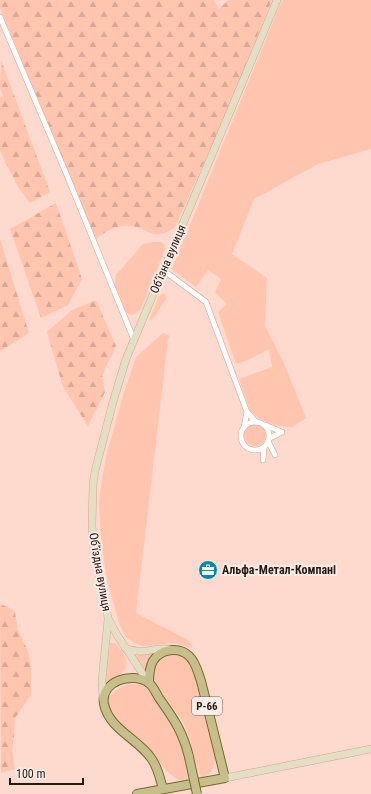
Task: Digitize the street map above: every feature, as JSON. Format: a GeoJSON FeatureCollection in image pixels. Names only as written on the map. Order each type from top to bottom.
{"type":"FeatureCollection","features":[{"type":"Feature","properties":{"kind":"main road","name":"Об’їзна вулиця"},"geometry":{"type":"LineString","coordinates":[[92,526],[93,485],[113,402],[126,359],[277,0]]}},
{"type":"Feature","properties":{"kind":"main road","name":"Об’їздна вулиця"},"geometry":{"type":"LineString","coordinates":[[92,526],[94,550],[108,618]]}},
{"type":"Feature","properties":{"kind":"main road"},"geometry":{"type":"LineString","coordinates":[[108,618],[125,648],[149,683]]}},
{"type":"Feature","properties":{"kind":"main road"},"geometry":{"type":"LineString","coordinates":[[108,618],[102,680],[102,693],[107,713],[113,722],[152,759],[163,789]]}},
{"type":"Feature","properties":{"kind":"main road"},"geometry":{"type":"LineString","coordinates":[[125,648],[132,651],[142,652],[159,649],[171,650]]}},
{"type":"Feature","properties":{"kind":"main road"},"geometry":{"type":"LineString","coordinates":[[149,683],[149,674],[152,663],[158,655],[171,650]]}},
{"type":"Feature","properties":{"kind":"main road","name":"Р-66"},"geometry":{"type":"LineString","coordinates":[[171,650],[183,652],[188,655],[196,666],[203,688],[224,778]]}},
{"type":"Feature","properties":{"kind":"main road"},"geometry":{"type":"LineString","coordinates":[[104,702],[105,694],[116,681],[129,677],[149,683]]}},
{"type":"Feature","properties":{"kind":"main road","name":"Р-66"},"geometry":{"type":"LineString","coordinates":[[149,683],[176,721],[184,738],[197,794]]}},
{"type":"Feature","properties":{"kind":"main road"},"geometry":{"type":"LineString","coordinates":[[137,794],[371,749]]}},
{"type":"Feature","properties":{"kind":"street"},"geometry":{"type":"LineString","coordinates":[[0,17],[134,340]]}},
{"type":"Feature","properties":{"kind":"street"},"geometry":{"type":"LineString","coordinates":[[163,270],[206,302],[246,412],[256,422]]}},
{"type":"Feature","properties":{"kind":"street"},"geometry":{"type":"LineString","coordinates":[[246,412],[244,427],[241,434],[242,443],[247,448],[257,451],[263,460],[269,430],[265,425]]}},
{"type":"Feature","properties":{"kind":"street"},"geometry":{"type":"LineString","coordinates":[[244,427],[250,422],[256,422],[282,432],[257,451]]}},
{"type":"Feature","properties":{"kind":"green space"},"geometry":{"type":"Polygon","coordinates":[[[0,0],[214,0],[219,9],[228,0],[272,0],[215,138],[175,227],[167,232],[156,234],[137,227],[121,226],[103,233],[96,239],[0,8],[0,0]]]}},
{"type":"Feature","properties":{"kind":"green space"},"geometry":{"type":"Polygon","coordinates":[[[282,0],[371,0],[371,149],[318,164],[254,199],[232,254],[267,278],[265,326],[282,359],[306,418],[292,427],[274,425],[260,419],[250,410],[239,379],[272,367],[269,349],[250,359],[236,364],[218,312],[227,304],[215,292],[221,279],[208,270],[196,287],[172,269],[282,0]]]}},
{"type":"Feature","properties":{"kind":"green space"},"geometry":{"type":"Polygon","coordinates":[[[1,60],[50,192],[30,203],[18,187],[0,151],[0,97],[3,96],[0,88],[1,60]]]}},
{"type":"Feature","properties":{"kind":"green space"},"geometry":{"type":"Polygon","coordinates":[[[56,203],[82,279],[68,305],[41,318],[10,229],[56,203]]]}},
{"type":"Feature","properties":{"kind":"green space"},"geometry":{"type":"Polygon","coordinates":[[[0,239],[29,333],[0,351],[0,239]]]}},
{"type":"Feature","properties":{"kind":"green space"},"geometry":{"type":"Polygon","coordinates":[[[161,242],[164,244],[165,250],[140,310],[131,315],[126,312],[115,285],[116,275],[143,244],[161,242]]]}},
{"type":"Feature","properties":{"kind":"green space"},"geometry":{"type":"Polygon","coordinates":[[[165,294],[166,299],[151,321],[150,318],[159,296],[165,294]]]}},
{"type":"Feature","properties":{"kind":"green space"},"geometry":{"type":"Polygon","coordinates":[[[96,300],[116,346],[102,375],[105,392],[88,426],[63,387],[47,332],[72,310],[96,300]]]}},
{"type":"Feature","properties":{"kind":"green space"},"geometry":{"type":"Polygon","coordinates":[[[163,333],[170,336],[168,339],[136,613],[186,639],[193,646],[190,648],[176,643],[142,646],[134,643],[126,637],[120,626],[107,580],[101,540],[99,501],[102,479],[107,453],[122,399],[136,357],[163,333]]]}},
{"type":"Feature","properties":{"kind":"green space"},"geometry":{"type":"Polygon","coordinates":[[[255,424],[263,427],[266,435],[263,443],[255,446],[247,443],[244,435],[247,427],[255,424]]]}},
{"type":"Feature","properties":{"kind":"green space"},"geometry":{"type":"Polygon","coordinates":[[[0,604],[15,612],[18,630],[28,651],[31,666],[31,695],[15,718],[12,750],[15,769],[1,773],[0,604]]]}},
{"type":"Feature","properties":{"kind":"green space"},"geometry":{"type":"Polygon","coordinates":[[[110,643],[114,643],[119,647],[124,655],[127,665],[115,679],[106,684],[110,643]]]}},
{"type":"Feature","properties":{"kind":"green space"},"geometry":{"type":"Polygon","coordinates":[[[159,651],[146,674],[133,656],[159,651]]]}},
{"type":"Feature","properties":{"kind":"green space"},"geometry":{"type":"Polygon","coordinates":[[[179,652],[193,664],[216,758],[210,773],[201,778],[192,752],[191,742],[183,722],[153,680],[154,667],[159,659],[179,652]]]}},
{"type":"Feature","properties":{"kind":"green space"},"geometry":{"type":"Polygon","coordinates":[[[128,684],[137,684],[146,687],[158,701],[181,739],[189,782],[181,781],[169,773],[155,757],[121,725],[110,711],[108,701],[112,694],[128,684]]]}},
{"type":"Feature","properties":{"kind":"place","name":"Альфа-Метал-Компані"},"geometry":{"type":"Point","coordinates":[208,570]}}]}
